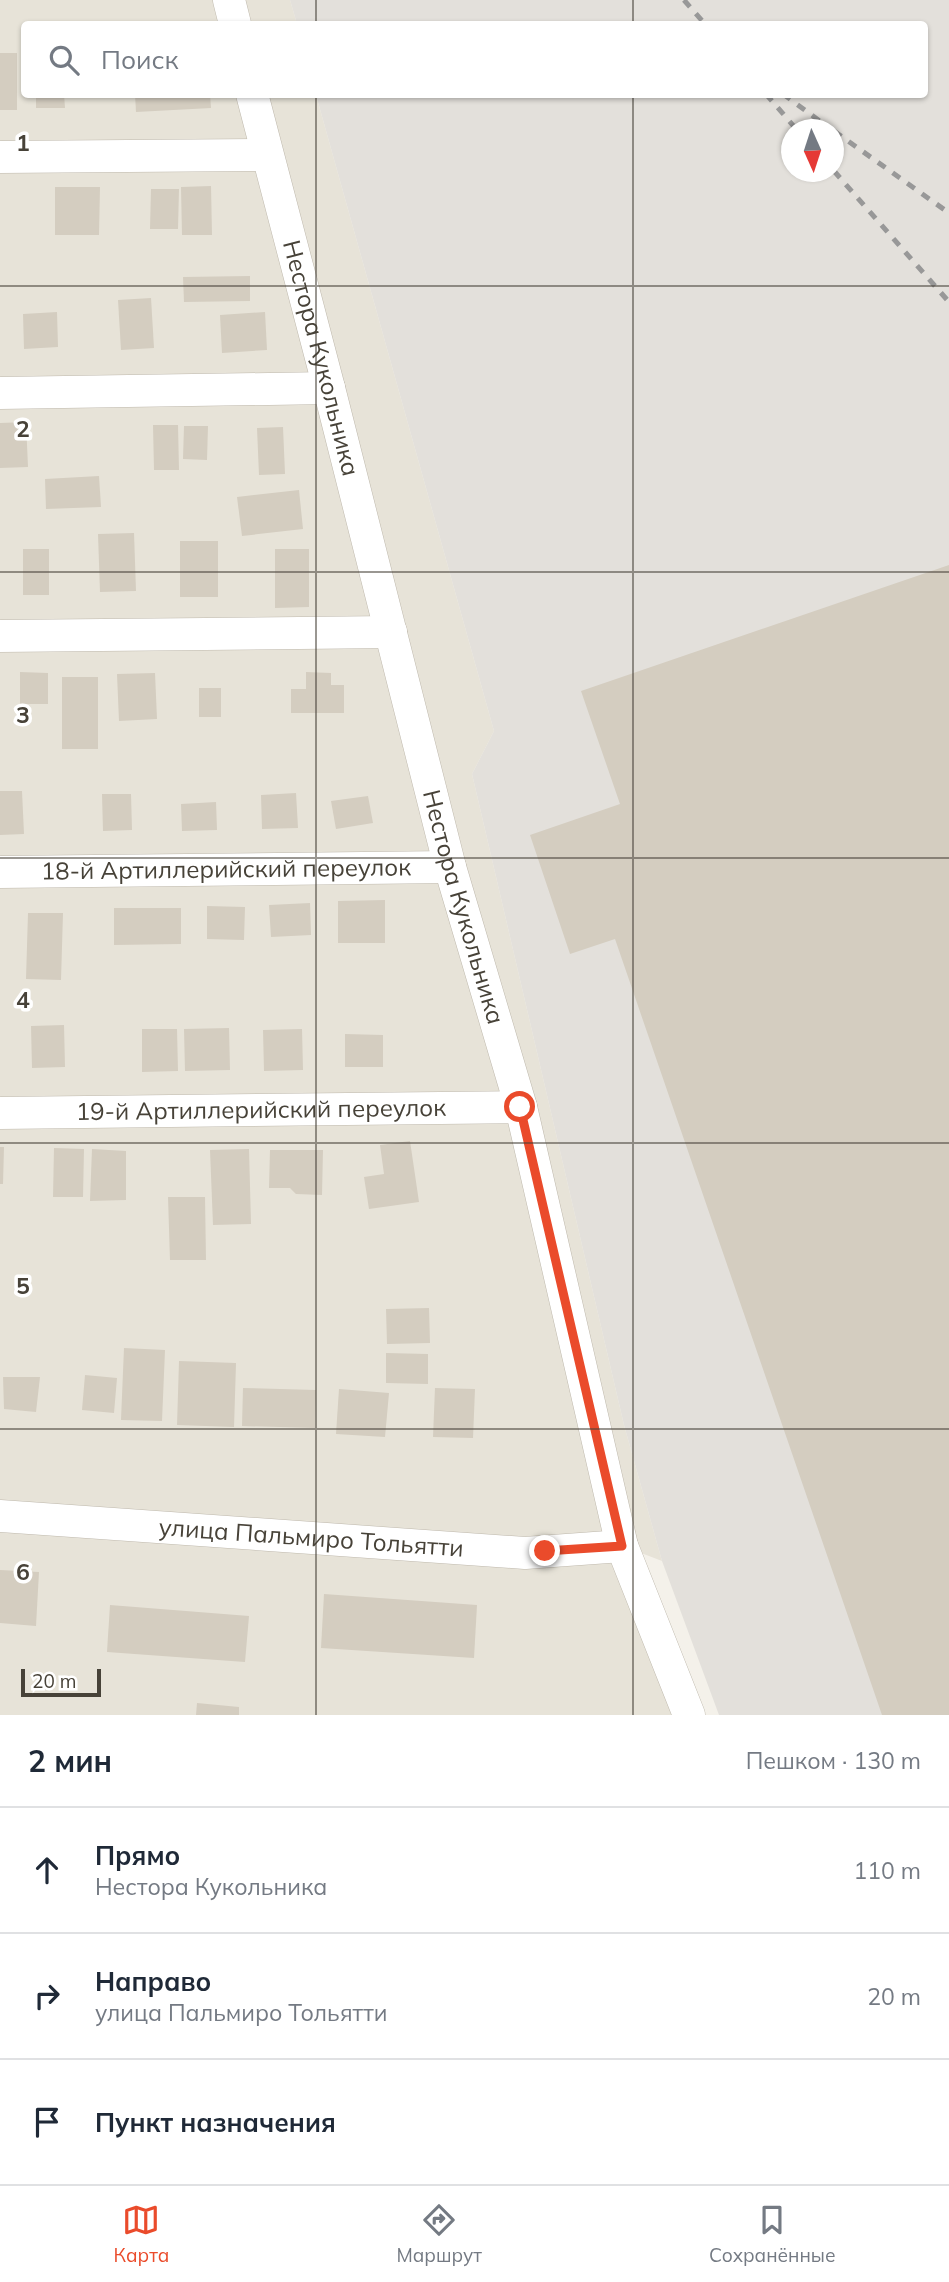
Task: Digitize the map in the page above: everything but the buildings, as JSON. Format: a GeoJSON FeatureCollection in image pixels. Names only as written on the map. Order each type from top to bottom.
{"type":"FeatureCollection","features":[{"type":"Feature","properties":{"kind":"street"},"geometry":{"type":"LineString","coordinates":[[229,0],[234,21]]}},
{"type":"Feature","properties":{"kind":"street","name":"Нестора Кукольника"},"geometry":{"type":"LineString","coordinates":[[253,98],[450,867],[520,1107],[622,1546],[689,1715]]}},
{"type":"Feature","properties":{"kind":"street"},"geometry":{"type":"LineString","coordinates":[[0,157],[266,155]]}},
{"type":"Feature","properties":{"kind":"street"},"geometry":{"type":"LineString","coordinates":[[0,393],[329,388]]}},
{"type":"Feature","properties":{"kind":"street"},"geometry":{"type":"LineString","coordinates":[[0,636],[391,632]]}},
{"type":"Feature","properties":{"kind":"street","name":"18-й Артиллерийский переулок"},"geometry":{"type":"LineString","coordinates":[[0,872],[450,867]]}},
{"type":"Feature","properties":{"kind":"street","name":"19-й Артиллерийский переулок"},"geometry":{"type":"LineString","coordinates":[[0,1113],[520,1107]]}},
{"type":"Feature","properties":{"kind":"street","name":"улица Пальмиро Тольятти"},"geometry":{"type":"LineString","coordinates":[[0,1516],[525,1553],[622,1546]]}},
{"type":"Feature","properties":{"kind":"shaded area"},"geometry":{"type":"Polygon","coordinates":[[[0,0],[290,0],[296,21],[21,21],[21,98],[317,98],[494,731],[472,774],[624,1425],[662,1561],[623,1546],[689,1715],[0,1715],[0,0]]]}},
{"type":"Feature","properties":{"kind":"shaded area"},"geometry":{"type":"Polygon","coordinates":[[[290,0],[949,0],[949,1715],[719,1715],[662,1561],[624,1425],[472,774],[494,731],[317,98],[928,98],[928,21],[296,21],[290,0]]]}},
{"type":"Feature","properties":{"kind":"railway"},"geometry":{"type":"LineString","coordinates":[[684,0],[702,21]]}},
{"type":"Feature","properties":{"kind":"railway"},"geometry":{"type":"LineString","coordinates":[[769,98],[788,119]]}},
{"type":"Feature","properties":{"kind":"railway"},"geometry":{"type":"LineString","coordinates":[[788,98],[817,119]]}},
{"type":"Feature","properties":{"kind":"railway"},"geometry":{"type":"LineString","coordinates":[[844,138],[949,213]]}},
{"type":"Feature","properties":{"kind":"railway"},"geometry":{"type":"LineString","coordinates":[[844,182],[949,302]]}},
{"type":"Feature","properties":{"kind":"route"},"geometry":{"type":"LineString","coordinates":[[520,1107],[622,1546],[545,1551]]}}]}
